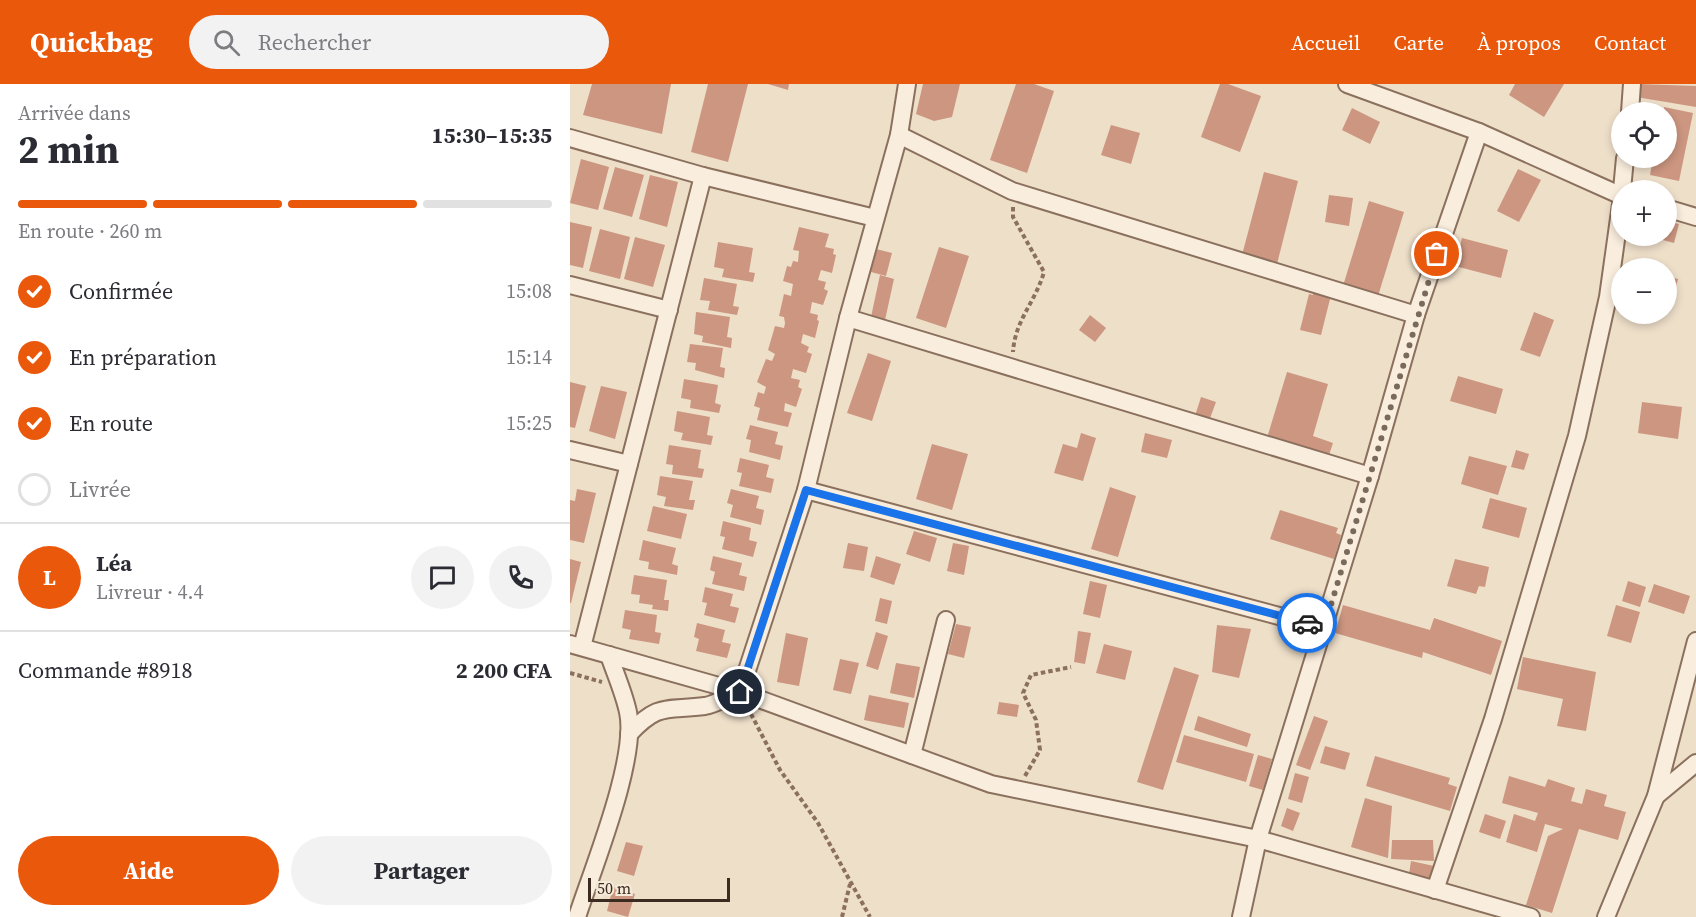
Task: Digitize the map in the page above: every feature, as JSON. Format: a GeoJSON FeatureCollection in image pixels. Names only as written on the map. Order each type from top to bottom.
{"type":"FeatureCollection","features":[{"type":"Feature","properties":{"kind":"street"},"geometry":{"type":"LineString","coordinates":[[740,692],[806,490],[848,318],[899,135],[907,84]]}},
{"type":"Feature","properties":{"kind":"street"},"geometry":{"type":"LineString","coordinates":[[1347,84],[1479,132],[1611,191]]}},
{"type":"Feature","properties":{"kind":"street"},"geometry":{"type":"LineString","coordinates":[[1631,102],[1632,84]]}},
{"type":"Feature","properties":{"kind":"street"},"geometry":{"type":"LineString","coordinates":[[1240,917],[1258,839],[1370,476],[1416,315],[1479,132]]}},
{"type":"Feature","properties":{"kind":"street"},"geometry":{"type":"LineString","coordinates":[[899,135],[1012,191],[1416,315]]}},
{"type":"Feature","properties":{"kind":"street"},"geometry":{"type":"LineString","coordinates":[[570,138],[703,176],[875,218]]}},
{"type":"Feature","properties":{"kind":"street"},"geometry":{"type":"LineString","coordinates":[[703,176],[630,464],[576,646],[740,692],[991,784],[1258,839],[1531,917]]}},
{"type":"Feature","properties":{"kind":"street"},"geometry":{"type":"LineString","coordinates":[[1677,211],[1696,217]]}},
{"type":"Feature","properties":{"kind":"street"},"geometry":{"type":"LineString","coordinates":[[1435,890],[1493,719],[1577,436],[1608,297],[1615,246]]}},
{"type":"Feature","properties":{"kind":"street"},"geometry":{"type":"LineString","coordinates":[[570,285],[669,310]]}},
{"type":"Feature","properties":{"kind":"street"},"geometry":{"type":"LineString","coordinates":[[848,318],[1370,476]]}},
{"type":"Feature","properties":{"kind":"street"},"geometry":{"type":"LineString","coordinates":[[570,450],[630,464]]}},
{"type":"Feature","properties":{"kind":"street"},"geometry":{"type":"LineString","coordinates":[[806,490],[1324,628]]}},
{"type":"Feature","properties":{"kind":"street"},"geometry":{"type":"LineString","coordinates":[[912,755],[946,620]]}},
{"type":"Feature","properties":{"kind":"street"},"geometry":{"type":"LineString","coordinates":[[1606,917],[1656,796],[1696,641]]}},
{"type":"Feature","properties":{"kind":"street"},"geometry":{"type":"LineString","coordinates":[[578,917],[625,767],[629,734],[628,712],[609,655]]}},
{"type":"Feature","properties":{"kind":"street"},"geometry":{"type":"LineString","coordinates":[[629,734],[645,716],[668,707],[706,705],[740,692]]}},
{"type":"Feature","properties":{"kind":"street"},"geometry":{"type":"LineString","coordinates":[[1656,796],[1696,763]]}},
{"type":"Feature","properties":{"kind":"path"},"geometry":{"type":"LineString","coordinates":[[1012,191],[1013,217],[1044,272],[1030,308],[1019,320],[1014,335],[1013,353],[1016,368]]}},
{"type":"Feature","properties":{"kind":"path"},"geometry":{"type":"LineString","coordinates":[[1018,790],[1040,750],[1036,720],[1023,693],[1031,675],[1071,667]]}},
{"type":"Feature","properties":{"kind":"path"},"geometry":{"type":"LineString","coordinates":[[740,692],[780,770],[818,823],[870,917]]}},
{"type":"Feature","properties":{"kind":"path"},"geometry":{"type":"LineString","coordinates":[[842,917],[850,883]]}},
{"type":"Feature","properties":{"kind":"building"},"geometry":{"type":"Polygon","coordinates":[[[592,84],[671,84],[662,134],[583,115],[592,84]]]}},
{"type":"Feature","properties":{"kind":"building"},"geometry":{"type":"Polygon","coordinates":[[[708,84],[748,84],[728,162],[691,152],[708,84]]]}},
{"type":"Feature","properties":{"kind":"building"},"geometry":{"type":"Polygon","coordinates":[[[768,84],[789,84],[788,90],[768,84]]]}},
{"type":"Feature","properties":{"kind":"building"},"geometry":{"type":"Polygon","coordinates":[[[923,84],[960,84],[952,117],[934,121],[916,114],[923,84]]]}},
{"type":"Feature","properties":{"kind":"building"},"geometry":{"type":"Polygon","coordinates":[[[1016,84],[1034,84],[1054,91],[1027,173],[990,160],[1016,84]]]}},
{"type":"Feature","properties":{"kind":"building"},"geometry":{"type":"Polygon","coordinates":[[[1220,84],[1228,84],[1261,96],[1240,152],[1201,137],[1220,84]]]}},
{"type":"Feature","properties":{"kind":"building"},"geometry":{"type":"Polygon","coordinates":[[[1515,84],[1564,84],[1544,117],[1509,95],[1515,84]]]}},
{"type":"Feature","properties":{"kind":"building"},"geometry":{"type":"Polygon","coordinates":[[[1638,84],[1696,86],[1696,107],[1677,102],[1636,97],[1638,84]]]}},
{"type":"Feature","properties":{"kind":"building"},"geometry":{"type":"Polygon","coordinates":[[[1352,108],[1380,122],[1370,144],[1342,130],[1352,108]]]}},
{"type":"Feature","properties":{"kind":"building"},"geometry":{"type":"Polygon","coordinates":[[[1677,110],[1693,113],[1679,181],[1650,175],[1651,168],[1677,168],[1677,110]]]}},
{"type":"Feature","properties":{"kind":"building"},"geometry":{"type":"Polygon","coordinates":[[[1111,125],[1140,133],[1131,164],[1101,155],[1111,125]]]}},
{"type":"Feature","properties":{"kind":"building"},"geometry":{"type":"Polygon","coordinates":[[[581,159],[609,167],[598,210],[570,203],[581,159]]]}},
{"type":"Feature","properties":{"kind":"building"},"geometry":{"type":"Polygon","coordinates":[[[615,167],[644,175],[632,217],[603,209],[615,167]]]}},
{"type":"Feature","properties":{"kind":"building"},"geometry":{"type":"Polygon","coordinates":[[[1518,169],[1541,180],[1519,222],[1497,211],[1518,169]]]}},
{"type":"Feature","properties":{"kind":"building"},"geometry":{"type":"Polygon","coordinates":[[[1264,172],[1298,181],[1277,264],[1242,255],[1264,172]]]}},
{"type":"Feature","properties":{"kind":"building"},"geometry":{"type":"Polygon","coordinates":[[[650,175],[678,182],[667,227],[639,219],[650,175]]]}},
{"type":"Feature","properties":{"kind":"building"},"geometry":{"type":"Polygon","coordinates":[[[1329,195],[1353,198],[1349,226],[1325,222],[1329,195]]]}},
{"type":"Feature","properties":{"kind":"building"},"geometry":{"type":"Polygon","coordinates":[[[1369,201],[1404,212],[1378,296],[1343,286],[1369,201]]]}},
{"type":"Feature","properties":{"kind":"building"},"geometry":{"type":"Polygon","coordinates":[[[570,222],[592,227],[583,268],[570,265],[570,222]]]}},
{"type":"Feature","properties":{"kind":"building"},"geometry":{"type":"Polygon","coordinates":[[[799,227],[829,234],[825,247],[834,249],[833,254],[836,255],[832,273],[821,270],[818,280],[826,282],[824,289],[828,291],[823,305],[812,302],[810,313],[818,315],[817,320],[819,321],[815,338],[803,334],[801,343],[809,347],[807,352],[812,354],[806,373],[793,369],[791,378],[800,380],[798,387],[802,389],[796,407],[785,403],[784,411],[792,413],[788,427],[757,420],[760,408],[754,406],[758,392],[764,394],[766,387],[757,382],[766,359],[772,361],[775,354],[768,350],[775,326],[784,328],[784,317],[779,316],[784,294],[791,296],[793,284],[783,281],[787,266],[791,267],[793,261],[798,262],[799,251],[793,250],[799,227]]]}},
{"type":"Feature","properties":{"kind":"building"},"geometry":{"type":"Polygon","coordinates":[[[600,229],[630,237],[620,279],[589,271],[600,229]]]}},
{"type":"Feature","properties":{"kind":"building"},"geometry":{"type":"Polygon","coordinates":[[[635,237],[665,245],[653,287],[624,279],[635,237]]]}},
{"type":"Feature","properties":{"kind":"building"},"geometry":{"type":"Polygon","coordinates":[[[1462,238],[1508,250],[1501,278],[1455,266],[1462,238]]]}},
{"type":"Feature","properties":{"kind":"building"},"geometry":{"type":"Polygon","coordinates":[[[718,242],[753,248],[749,272],[755,273],[753,282],[722,277],[724,269],[714,267],[718,242]]]}},
{"type":"Feature","properties":{"kind":"building"},"geometry":{"type":"Polygon","coordinates":[[[939,247],[969,256],[946,328],[916,318],[939,247]]]}},
{"type":"Feature","properties":{"kind":"building"},"geometry":{"type":"Polygon","coordinates":[[[876,249],[892,253],[886,276],[871,272],[876,249]]]}},
{"type":"Feature","properties":{"kind":"building"},"geometry":{"type":"Polygon","coordinates":[[[880,275],[894,279],[885,320],[871,317],[880,275]]]}},
{"type":"Feature","properties":{"kind":"building"},"geometry":{"type":"Polygon","coordinates":[[[704,278],[737,284],[733,306],[739,307],[737,315],[708,310],[710,301],[700,300],[704,278]]]}},
{"type":"Feature","properties":{"kind":"building"},"geometry":{"type":"Polygon","coordinates":[[[1313,292],[1330,299],[1321,335],[1300,330],[1309,294],[1313,295],[1313,292]]]}},
{"type":"Feature","properties":{"kind":"building"},"geometry":{"type":"Polygon","coordinates":[[[696,312],[730,317],[727,337],[732,338],[731,348],[702,342],[703,336],[694,334],[696,312]]]}},
{"type":"Feature","properties":{"kind":"building"},"geometry":{"type":"Polygon","coordinates":[[[1534,312],[1554,320],[1540,357],[1520,350],[1534,312]]]}},
{"type":"Feature","properties":{"kind":"building"},"geometry":{"type":"Polygon","coordinates":[[[1090,315],[1106,328],[1095,342],[1079,330],[1090,315]]]}},
{"type":"Feature","properties":{"kind":"building"},"geometry":{"type":"Polygon","coordinates":[[[690,344],[723,348],[720,367],[725,368],[724,378],[695,370],[696,363],[687,362],[690,344]]]}},
{"type":"Feature","properties":{"kind":"building"},"geometry":{"type":"Polygon","coordinates":[[[868,353],[891,361],[872,421],[847,413],[868,353]]]}},
{"type":"Feature","properties":{"kind":"building"},"geometry":{"type":"Polygon","coordinates":[[[1287,372],[1328,384],[1313,436],[1333,443],[1329,455],[1309,449],[1307,455],[1267,438],[1287,372]]]}},
{"type":"Feature","properties":{"kind":"building"},"geometry":{"type":"Polygon","coordinates":[[[1458,376],[1503,389],[1496,414],[1450,401],[1458,376]]]}},
{"type":"Feature","properties":{"kind":"building"},"geometry":{"type":"Polygon","coordinates":[[[684,379],[718,385],[715,403],[721,405],[719,413],[690,408],[691,400],[681,398],[684,379]]]}},
{"type":"Feature","properties":{"kind":"building"},"geometry":{"type":"Polygon","coordinates":[[[570,382],[586,386],[575,428],[570,427],[570,382]]]}},
{"type":"Feature","properties":{"kind":"building"},"geometry":{"type":"Polygon","coordinates":[[[601,386],[627,392],[615,439],[589,431],[601,386]]]}},
{"type":"Feature","properties":{"kind":"building"},"geometry":{"type":"Polygon","coordinates":[[[1201,397],[1216,402],[1209,421],[1195,416],[1201,397]]]}},
{"type":"Feature","properties":{"kind":"building"},"geometry":{"type":"Polygon","coordinates":[[[1642,402],[1682,407],[1678,439],[1638,433],[1642,402]]]}},
{"type":"Feature","properties":{"kind":"building"},"geometry":{"type":"Polygon","coordinates":[[[677,411],[710,417],[707,435],[713,436],[711,445],[681,440],[683,433],[674,431],[677,411]]]}},
{"type":"Feature","properties":{"kind":"building"},"geometry":{"type":"Polygon","coordinates":[[[750,425],[778,432],[775,444],[783,446],[780,460],[749,452],[751,440],[746,439],[750,425]]]}},
{"type":"Feature","properties":{"kind":"building"},"geometry":{"type":"Polygon","coordinates":[[[1081,433],[1096,438],[1083,481],[1054,473],[1063,444],[1077,448],[1081,433]]]}},
{"type":"Feature","properties":{"kind":"building"},"geometry":{"type":"Polygon","coordinates":[[[1145,433],[1172,440],[1167,458],[1141,452],[1145,433]]]}},
{"type":"Feature","properties":{"kind":"building"},"geometry":{"type":"Polygon","coordinates":[[[932,444],[968,454],[952,510],[916,499],[932,444]]]}},
{"type":"Feature","properties":{"kind":"building"},"geometry":{"type":"Polygon","coordinates":[[[669,445],[701,450],[698,468],[704,469],[702,478],[672,474],[673,465],[666,464],[669,445]]]}},
{"type":"Feature","properties":{"kind":"building"},"geometry":{"type":"Polygon","coordinates":[[[1516,450],[1529,454],[1524,470],[1511,467],[1516,450]]]}},
{"type":"Feature","properties":{"kind":"building"},"geometry":{"type":"Polygon","coordinates":[[[1469,456],[1507,466],[1498,495],[1461,484],[1469,456]]]}},
{"type":"Feature","properties":{"kind":"building"},"geometry":{"type":"Polygon","coordinates":[[[740,458],[769,465],[766,477],[774,479],[771,493],[739,486],[742,473],[737,472],[740,458]]]}},
{"type":"Feature","properties":{"kind":"building"},"geometry":{"type":"Polygon","coordinates":[[[660,476],[693,481],[689,500],[695,500],[693,510],[664,506],[666,497],[657,495],[660,476]]]}},
{"type":"Feature","properties":{"kind":"building"},"geometry":{"type":"Polygon","coordinates":[[[1110,487],[1136,496],[1118,557],[1091,549],[1110,487]]]}},
{"type":"Feature","properties":{"kind":"building"},"geometry":{"type":"Polygon","coordinates":[[[577,489],[596,493],[584,543],[570,540],[570,500],[575,501],[577,489]]]}},
{"type":"Feature","properties":{"kind":"building"},"geometry":{"type":"Polygon","coordinates":[[[731,489],[759,496],[756,508],[764,510],[761,525],[730,517],[733,505],[727,503],[731,489]]]}},
{"type":"Feature","properties":{"kind":"building"},"geometry":{"type":"Polygon","coordinates":[[[1490,498],[1527,508],[1519,538],[1482,528],[1490,498]]]}},
{"type":"Feature","properties":{"kind":"building"},"geometry":{"type":"Polygon","coordinates":[[[653,506],[687,514],[681,539],[647,531],[653,506]]]}},
{"type":"Feature","properties":{"kind":"building"},"geometry":{"type":"Polygon","coordinates":[[[1280,510],[1338,528],[1336,533],[1341,535],[1334,559],[1270,539],[1280,510]]]}},
{"type":"Feature","properties":{"kind":"building"},"geometry":{"type":"Polygon","coordinates":[[[723,521],[751,528],[749,540],[757,542],[753,557],[722,549],[725,537],[720,536],[723,521]]]}},
{"type":"Feature","properties":{"kind":"building"},"geometry":{"type":"Polygon","coordinates":[[[914,531],[937,538],[930,562],[906,554],[914,531]]]}},
{"type":"Feature","properties":{"kind":"building"},"geometry":{"type":"Polygon","coordinates":[[[643,540],[676,548],[672,564],[678,566],[677,575],[648,569],[649,562],[639,560],[643,540]]]}},
{"type":"Feature","properties":{"kind":"building"},"geometry":{"type":"Polygon","coordinates":[[[848,543],[868,547],[864,571],[843,568],[848,543]]]}},
{"type":"Feature","properties":{"kind":"building"},"geometry":{"type":"Polygon","coordinates":[[[953,543],[969,546],[964,575],[947,571],[953,543]]]}},
{"type":"Feature","properties":{"kind":"building"},"geometry":{"type":"Polygon","coordinates":[[[713,556],[742,563],[739,575],[747,577],[744,591],[712,584],[715,572],[710,570],[713,556]]]}},
{"type":"Feature","properties":{"kind":"building"},"geometry":{"type":"Polygon","coordinates":[[[876,556],[901,564],[894,585],[870,577],[876,556]]]}},
{"type":"Feature","properties":{"kind":"building"},"geometry":{"type":"Polygon","coordinates":[[[570,559],[581,562],[571,603],[570,603],[570,559]]]}},
{"type":"Feature","properties":{"kind":"building"},"geometry":{"type":"Polygon","coordinates":[[[1455,559],[1489,567],[1485,587],[1479,586],[1476,594],[1447,586],[1455,559]]]}},
{"type":"Feature","properties":{"kind":"building"},"geometry":{"type":"Polygon","coordinates":[[[634,575],[667,580],[664,600],[669,600],[668,611],[652,609],[653,605],[639,603],[640,595],[631,594],[634,575]]]}},
{"type":"Feature","properties":{"kind":"building"},"geometry":{"type":"Polygon","coordinates":[[[1090,581],[1107,585],[1100,618],[1083,614],[1090,581]]]}},
{"type":"Feature","properties":{"kind":"building"},"geometry":{"type":"Polygon","coordinates":[[[1628,581],[1646,587],[1640,607],[1622,601],[1628,581]]]}},
{"type":"Feature","properties":{"kind":"building"},"geometry":{"type":"Polygon","coordinates":[[[1654,584],[1690,596],[1684,614],[1648,602],[1654,584]]]}},
{"type":"Feature","properties":{"kind":"building"},"geometry":{"type":"Polygon","coordinates":[[[705,587],[733,594],[730,606],[739,608],[735,623],[704,615],[707,603],[702,602],[705,587]]]}},
{"type":"Feature","properties":{"kind":"building"},"geometry":{"type":"Polygon","coordinates":[[[880,598],[892,601],[887,624],[875,621],[880,598]]]}},
{"type":"Feature","properties":{"kind":"building"},"geometry":{"type":"Polygon","coordinates":[[[1343,605],[1430,630],[1434,618],[1502,641],[1491,675],[1423,652],[1422,658],[1335,633],[1343,605]]]}},
{"type":"Feature","properties":{"kind":"building"},"geometry":{"type":"Polygon","coordinates":[[[1616,605],[1640,612],[1631,643],[1607,636],[1616,605]]]}},
{"type":"Feature","properties":{"kind":"building"},"geometry":{"type":"Polygon","coordinates":[[[625,610],[657,615],[655,632],[661,633],[659,644],[629,639],[631,630],[622,628],[625,610]]]}},
{"type":"Feature","properties":{"kind":"building"},"geometry":{"type":"Polygon","coordinates":[[[697,623],[725,630],[722,642],[731,644],[727,658],[696,651],[699,639],[694,637],[697,623]]]}},
{"type":"Feature","properties":{"kind":"building"},"geometry":{"type":"Polygon","coordinates":[[[956,624],[971,627],[964,658],[948,654],[956,624]]]}},
{"type":"Feature","properties":{"kind":"building"},"geometry":{"type":"Polygon","coordinates":[[[1217,625],[1251,629],[1239,678],[1212,672],[1217,625]]]}},
{"type":"Feature","properties":{"kind":"building"},"geometry":{"type":"Polygon","coordinates":[[[1078,631],[1091,633],[1085,664],[1074,662],[1078,631]]]}},
{"type":"Feature","properties":{"kind":"building"},"geometry":{"type":"Polygon","coordinates":[[[876,632],[888,636],[878,670],[866,666],[876,632]]]}},
{"type":"Feature","properties":{"kind":"building"},"geometry":{"type":"Polygon","coordinates":[[[786,633],[808,638],[799,686],[777,682],[786,633]]]}},
{"type":"Feature","properties":{"kind":"building"},"geometry":{"type":"Polygon","coordinates":[[[1104,644],[1132,651],[1125,680],[1096,673],[1104,644]]]}},
{"type":"Feature","properties":{"kind":"building"},"geometry":{"type":"Polygon","coordinates":[[[1523,657],[1596,672],[1586,731],[1557,726],[1563,699],[1517,689],[1523,657]]]}},
{"type":"Feature","properties":{"kind":"building"},"geometry":{"type":"Polygon","coordinates":[[[840,659],[859,663],[851,694],[833,690],[840,659]]]}},
{"type":"Feature","properties":{"kind":"building"},"geometry":{"type":"Polygon","coordinates":[[[896,663],[920,667],[914,698],[890,693],[896,663]]]}},
{"type":"Feature","properties":{"kind":"building"},"geometry":{"type":"Polygon","coordinates":[[[1174,667],[1199,675],[1163,790],[1137,782],[1174,667]]]}},
{"type":"Feature","properties":{"kind":"building"},"geometry":{"type":"Polygon","coordinates":[[[869,695],[909,703],[904,728],[864,720],[869,695]]]}},
{"type":"Feature","properties":{"kind":"building"},"geometry":{"type":"Polygon","coordinates":[[[999,702],[1019,705],[1017,717],[997,714],[999,702]]]}},
{"type":"Feature","properties":{"kind":"building"},"geometry":{"type":"Polygon","coordinates":[[[1198,716],[1251,734],[1247,747],[1194,730],[1198,716]]]}},
{"type":"Feature","properties":{"kind":"building"},"geometry":{"type":"Polygon","coordinates":[[[1314,716],[1328,721],[1310,770],[1296,765],[1314,716]]]}},
{"type":"Feature","properties":{"kind":"building"},"geometry":{"type":"Polygon","coordinates":[[[1184,735],[1254,754],[1246,782],[1176,762],[1184,735]]]}},
{"type":"Feature","properties":{"kind":"building"},"geometry":{"type":"Polygon","coordinates":[[[1325,746],[1350,753],[1345,770],[1320,763],[1325,746]]]}},
{"type":"Feature","properties":{"kind":"building"},"geometry":{"type":"Polygon","coordinates":[[[1258,755],[1272,759],[1263,790],[1249,786],[1258,755]]]}},
{"type":"Feature","properties":{"kind":"building"},"geometry":{"type":"Polygon","coordinates":[[[1375,756],[1450,778],[1448,784],[1457,787],[1450,811],[1366,786],[1375,756]]]}},
{"type":"Feature","properties":{"kind":"building"},"geometry":{"type":"Polygon","coordinates":[[[1295,773],[1309,777],[1302,803],[1288,799],[1295,773]]]}},
{"type":"Feature","properties":{"kind":"building"},"geometry":{"type":"Polygon","coordinates":[[[1509,776],[1545,787],[1548,779],[1575,788],[1571,801],[1582,804],[1586,789],[1607,795],[1604,806],[1626,812],[1618,840],[1579,829],[1552,913],[1526,905],[1548,836],[1563,829],[1545,824],[1537,852],[1506,842],[1514,814],[1535,821],[1538,813],[1502,803],[1509,776]]]}},
{"type":"Feature","properties":{"kind":"building"},"geometry":{"type":"Polygon","coordinates":[[[1365,798],[1392,806],[1388,858],[1351,847],[1365,798]]]}},
{"type":"Feature","properties":{"kind":"building"},"geometry":{"type":"Polygon","coordinates":[[[1287,808],[1300,813],[1293,831],[1281,826],[1287,808]]]}},
{"type":"Feature","properties":{"kind":"building"},"geometry":{"type":"Polygon","coordinates":[[[1485,814],[1506,821],[1500,839],[1479,832],[1485,814]]]}},
{"type":"Feature","properties":{"kind":"building"},"geometry":{"type":"Polygon","coordinates":[[[1392,840],[1433,840],[1434,861],[1391,859],[1392,840]]]}},
{"type":"Feature","properties":{"kind":"building"},"geometry":{"type":"Polygon","coordinates":[[[626,842],[643,846],[634,876],[617,871],[626,842]]]}},
{"type":"Feature","properties":{"kind":"building"},"geometry":{"type":"Polygon","coordinates":[[[1411,861],[1434,866],[1433,881],[1409,874],[1411,861]]]}},
{"type":"Feature","properties":{"kind":"building"},"geometry":{"type":"Polygon","coordinates":[[[613,887],[635,894],[628,917],[607,911],[613,887]]]}},
{"type":"Feature","properties":{"kind":"way so far"},"geometry":{"type":"LineString","coordinates":[[1307,623],[1324,628],[1416,315],[1437,254]]}},
{"type":"Feature","properties":{"kind":"route"},"geometry":{"type":"LineString","coordinates":[[740,692],[806,490],[1307,623]]}}]}
